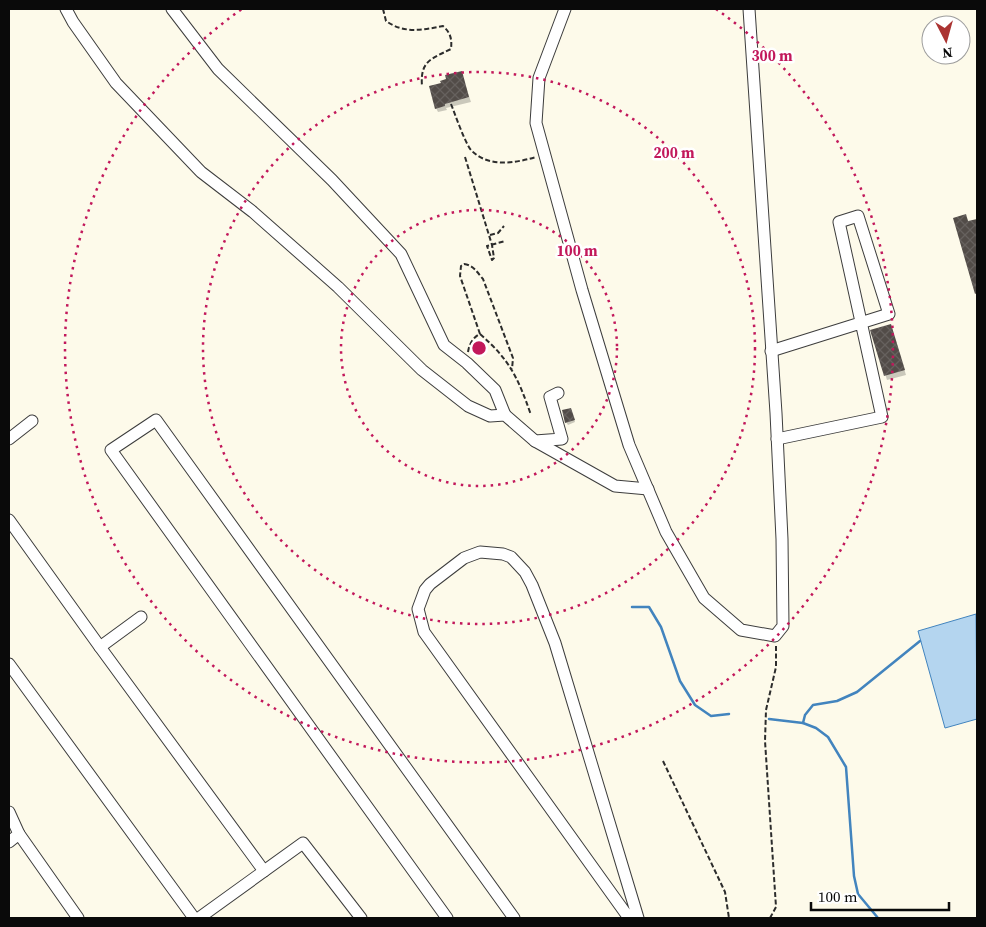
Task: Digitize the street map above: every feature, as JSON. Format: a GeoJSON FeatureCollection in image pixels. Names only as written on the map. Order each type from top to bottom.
{"type":"FeatureCollection","features":[{"type":"Feature","properties":{"kind":"lane"},"geometry":{"type":"LineString","coordinates":[[66,9],[116,83],[201,172],[241,201],[338,287],[422,370],[468,406],[490,416],[505,415]]}},
{"type":"Feature","properties":{"kind":"lane"},"geometry":{"type":"LineString","coordinates":[[172,9],[218,69],[332,180],[401,254],[444,345],[467,363],[495,390],[505,415],[535,441],[615,486],[648,489]]}},
{"type":"Feature","properties":{"kind":"lane"},"geometry":{"type":"LineString","coordinates":[[565,9],[539,78],[536,123],[582,290],[626,436],[666,532],[704,598],[741,630],[775,636],[783,626],[782,539],[749,9]]}},
{"type":"Feature","properties":{"kind":"lane"},"geometry":{"type":"LineString","coordinates":[[771,351],[861,322],[889,314],[858,216],[839,222],[861,322],[882,417],[777,439]]}},
{"type":"Feature","properties":{"kind":"lane"},"geometry":{"type":"LineString","coordinates":[[535,441],[562,438],[550,397],[558,393]]}},
{"type":"Feature","properties":{"kind":"lane"},"geometry":{"type":"LineString","coordinates":[[447,918],[111,450],[156,420],[514,918]]}},
{"type":"Feature","properties":{"kind":"lane"},"geometry":{"type":"LineString","coordinates":[[9,439],[32,421]]}},
{"type":"Feature","properties":{"kind":"lane"},"geometry":{"type":"LineString","coordinates":[[9,520],[264,871]]}},
{"type":"Feature","properties":{"kind":"lane"},"geometry":{"type":"LineString","coordinates":[[629,918],[424,632],[418,609],[425,590],[458,562],[472,554],[487,552],[511,557],[525,572],[532,585],[555,642],[638,918]]}},
{"type":"Feature","properties":{"kind":"lane"},"geometry":{"type":"LineString","coordinates":[[100,647],[141,617]]}},
{"type":"Feature","properties":{"kind":"lane"},"geometry":{"type":"LineString","coordinates":[[9,664],[194,918]]}},
{"type":"Feature","properties":{"kind":"lane"},"geometry":{"type":"LineString","coordinates":[[9,812],[19,834],[78,918]]}},
{"type":"Feature","properties":{"kind":"lane"},"geometry":{"type":"LineString","coordinates":[[9,842],[19,834]]}},
{"type":"Feature","properties":{"kind":"lane"},"geometry":{"type":"LineString","coordinates":[[199,918],[303,843],[361,918]]}},
{"type":"Feature","properties":{"kind":"path"},"geometry":{"type":"LineString","coordinates":[[383,9],[386,21],[400,28],[421,30],[443,26],[449,31],[451,49],[427,63],[424,67],[422,86]]}},
{"type":"Feature","properties":{"kind":"path"},"geometry":{"type":"LineString","coordinates":[[451,104],[470,150],[489,162],[520,161],[544,155]]}},
{"type":"Feature","properties":{"kind":"path"},"geometry":{"type":"LineString","coordinates":[[465,157],[492,245],[494,259],[490,258],[487,246],[492,245],[505,241]]}},
{"type":"Feature","properties":{"kind":"path"},"geometry":{"type":"LineString","coordinates":[[489,235],[498,233],[504,226]]}},
{"type":"Feature","properties":{"kind":"path"},"geometry":{"type":"LineString","coordinates":[[512,368],[513,358],[483,279],[475,269],[464,264],[460,276],[480,334],[512,368],[531,415]]}},
{"type":"Feature","properties":{"kind":"path"},"geometry":{"type":"LineString","coordinates":[[467,363],[470,344],[480,334]]}},
{"type":"Feature","properties":{"kind":"path"},"geometry":{"type":"LineString","coordinates":[[770,918],[776,907],[765,741],[766,710],[776,667],[775,636]]}},
{"type":"Feature","properties":{"kind":"path"},"geometry":{"type":"LineString","coordinates":[[663,761],[725,892],[730,918]]}},
{"type":"Feature","properties":{"kind":"water"},"geometry":{"type":"Polygon","coordinates":[[[976,614],[977,719],[945,728],[918,631],[976,614]]]}},
{"type":"Feature","properties":{"kind":"building"},"geometry":{"type":"Polygon","coordinates":[[[462,71],[469,97],[435,109],[429,86],[441,83],[440,81],[446,79],[445,75],[462,71]]]}},
{"type":"Feature","properties":{"kind":"building"},"geometry":{"type":"Polygon","coordinates":[[[966,214],[968,221],[977,219],[977,293],[975,294],[953,218],[966,214]]]}},
{"type":"Feature","properties":{"kind":"building"},"geometry":{"type":"Polygon","coordinates":[[[891,324],[905,370],[884,376],[870,330],[891,324]]]}},
{"type":"Feature","properties":{"kind":"building"},"geometry":{"type":"Polygon","coordinates":[[[571,408],[575,420],[565,423],[562,410],[571,408]]]}},
{"type":"Feature","properties":{"kind":"waterway"},"geometry":{"type":"LineString","coordinates":[[632,607],[649,607],[661,627],[680,681],[695,705],[711,716],[729,714]]}},
{"type":"Feature","properties":{"kind":"waterway"},"geometry":{"type":"LineString","coordinates":[[803,723],[805,715],[813,705],[837,701],[857,692],[920,641]]}},
{"type":"Feature","properties":{"kind":"waterway"},"geometry":{"type":"LineString","coordinates":[[769,719],[803,723],[816,728],[828,737],[846,767],[854,876],[858,894],[878,918]]}}]}
